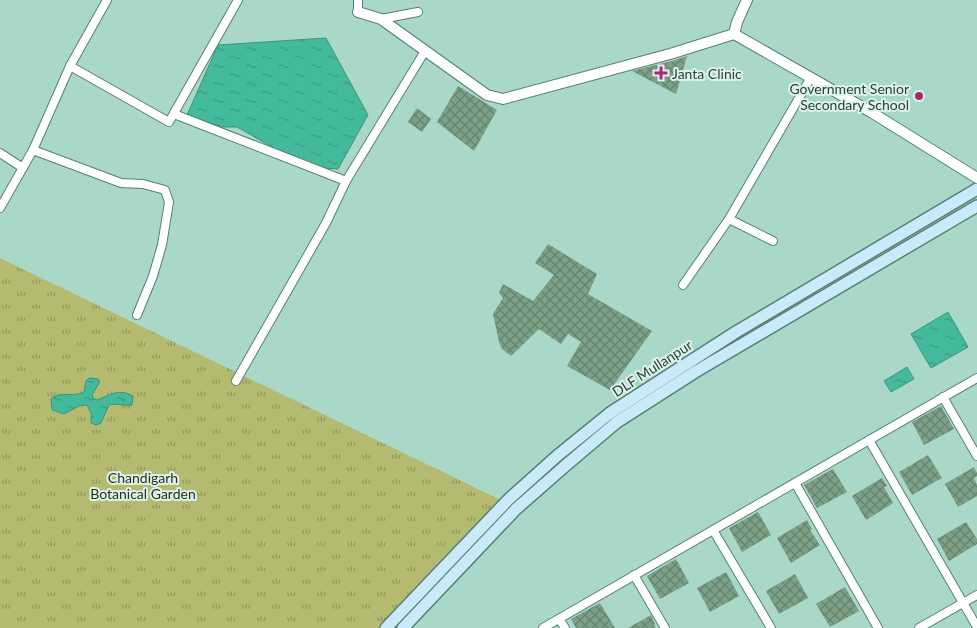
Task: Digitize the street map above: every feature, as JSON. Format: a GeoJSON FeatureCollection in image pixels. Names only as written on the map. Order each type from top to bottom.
{"type":"FeatureCollection","features":[{"type":"Feature","properties":{"kind":"main road","name":"DLF Mullanpur"},"geometry":{"type":"LineString","coordinates":[[386,628],[508,500],[557,456],[610,413],[744,327],[977,189]]}},
{"type":"Feature","properties":{"kind":"main road","name":"DLF Mullanpur"},"geometry":{"type":"LineString","coordinates":[[403,628],[516,509],[617,422],[695,372],[977,206]]}},
{"type":"Feature","properties":{"kind":"street"},"geometry":{"type":"LineString","coordinates":[[0,208],[33,150],[70,66],[107,0]]}},
{"type":"Feature","properties":{"kind":"street"},"geometry":{"type":"LineString","coordinates":[[70,66],[169,122],[238,0]]}},
{"type":"Feature","properties":{"kind":"street"},"geometry":{"type":"LineString","coordinates":[[349,0],[381,20],[487,95],[503,99],[670,54],[734,34],[871,112],[977,178]]}},
{"type":"Feature","properties":{"kind":"street"},"geometry":{"type":"LineString","coordinates":[[734,34],[747,0]]}},
{"type":"Feature","properties":{"kind":"street"},"geometry":{"type":"LineString","coordinates":[[381,20],[418,12]]}},
{"type":"Feature","properties":{"kind":"street"},"geometry":{"type":"LineString","coordinates":[[236,381],[326,223],[346,181],[425,51]]}},
{"type":"Feature","properties":{"kind":"street"},"geometry":{"type":"LineString","coordinates":[[683,285],[729,219],[810,78]]}},
{"type":"Feature","properties":{"kind":"street"},"geometry":{"type":"LineString","coordinates":[[174,114],[346,181]]}},
{"type":"Feature","properties":{"kind":"street"},"geometry":{"type":"LineString","coordinates":[[33,150],[121,183],[143,184],[165,190],[169,202],[162,245],[137,315]]}},
{"type":"Feature","properties":{"kind":"street"},"geometry":{"type":"LineString","coordinates":[[0,154],[23,168]]}},
{"type":"Feature","properties":{"kind":"street"},"geometry":{"type":"LineString","coordinates":[[729,219],[773,241]]}},
{"type":"Feature","properties":{"kind":"street"},"geometry":{"type":"LineString","coordinates":[[543,628],[977,378]]}},
{"type":"Feature","properties":{"kind":"street"},"geometry":{"type":"LineString","coordinates":[[943,397],[977,456]]}},
{"type":"Feature","properties":{"kind":"street"},"geometry":{"type":"LineString","coordinates":[[870,440],[977,627]]}},
{"type":"Feature","properties":{"kind":"street"},"geometry":{"type":"LineString","coordinates":[[795,483],[878,628]]}},
{"type":"Feature","properties":{"kind":"street"},"geometry":{"type":"LineString","coordinates":[[713,530],[771,628]]}},
{"type":"Feature","properties":{"kind":"street"},"geometry":{"type":"LineString","coordinates":[[634,576],[665,628]]}},
{"type":"Feature","properties":{"kind":"street"},"geometry":{"type":"LineString","coordinates":[[919,628],[977,594]]}},
{"type":"Feature","properties":{"kind":"street"},"geometry":{"type":"LineString","coordinates":[[559,619],[565,628]]}},
{"type":"Feature","properties":{"kind":"green space","name":"Chandigarh Botanical Garden"},"geometry":{"type":"Polygon","coordinates":[[[0,258],[505,502],[379,628],[0,628],[0,258]]]}},
{"type":"Feature","properties":{"kind":"water"},"geometry":{"type":"Polygon","coordinates":[[[326,38],[368,115],[338,169],[307,167],[237,127],[223,127],[187,115],[218,45],[326,38]]]}},
{"type":"Feature","properties":{"kind":"water"},"geometry":{"type":"Polygon","coordinates":[[[948,312],[968,347],[931,368],[911,334],[948,312]]]}},
{"type":"Feature","properties":{"kind":"water"},"geometry":{"type":"Polygon","coordinates":[[[907,367],[914,379],[891,392],[884,381],[907,367]]]}},
{"type":"Feature","properties":{"kind":"water"},"geometry":{"type":"Polygon","coordinates":[[[89,378],[98,379],[99,383],[92,395],[94,399],[97,400],[119,392],[133,396],[132,405],[109,405],[101,423],[96,425],[91,423],[91,413],[87,405],[79,406],[64,414],[52,410],[51,399],[63,394],[80,394],[84,392],[86,381],[89,378]]]}},
{"type":"Feature","properties":{"kind":"building"},"geometry":{"type":"Polygon","coordinates":[[[687,56],[676,94],[632,71],[672,61],[687,56]]]}},
{"type":"Feature","properties":{"kind":"building"},"geometry":{"type":"Polygon","coordinates":[[[458,86],[497,110],[474,151],[437,122],[458,86]]]}},
{"type":"Feature","properties":{"kind":"building"},"geometry":{"type":"Polygon","coordinates":[[[417,108],[431,119],[422,132],[408,122],[417,108]]]}},
{"type":"Feature","properties":{"kind":"building"},"geometry":{"type":"Polygon","coordinates":[[[548,244],[597,274],[588,294],[652,331],[610,390],[567,366],[581,342],[568,334],[561,344],[539,329],[511,356],[502,349],[499,342],[493,314],[503,298],[499,293],[503,284],[533,301],[554,275],[535,263],[548,244]]]}},
{"type":"Feature","properties":{"kind":"building"},"geometry":{"type":"Polygon","coordinates":[[[941,406],[954,429],[924,445],[912,422],[941,406]]]}},
{"type":"Feature","properties":{"kind":"building"},"geometry":{"type":"Polygon","coordinates":[[[928,455],[942,478],[912,495],[899,472],[928,455]]]}},
{"type":"Feature","properties":{"kind":"building"},"geometry":{"type":"Polygon","coordinates":[[[974,467],[977,473],[977,476],[974,478],[977,485],[977,496],[958,507],[945,484],[974,467]]]}},
{"type":"Feature","properties":{"kind":"building"},"geometry":{"type":"Polygon","coordinates":[[[833,469],[847,492],[817,508],[804,485],[833,469]]]}},
{"type":"Feature","properties":{"kind":"building"},"geometry":{"type":"Polygon","coordinates":[[[882,478],[887,486],[884,487],[893,503],[866,520],[852,496],[882,478]]]}},
{"type":"Feature","properties":{"kind":"building"},"geometry":{"type":"Polygon","coordinates":[[[758,512],[771,535],[742,552],[729,528],[758,512]]]}},
{"type":"Feature","properties":{"kind":"building"},"geometry":{"type":"Polygon","coordinates":[[[807,520],[812,529],[810,530],[820,545],[791,563],[777,538],[807,520]]]}},
{"type":"Feature","properties":{"kind":"building"},"geometry":{"type":"Polygon","coordinates":[[[966,522],[977,539],[977,544],[949,561],[937,539],[966,522]]]}},
{"type":"Feature","properties":{"kind":"building"},"geometry":{"type":"Polygon","coordinates":[[[676,559],[689,583],[660,599],[647,576],[676,559]]]}},
{"type":"Feature","properties":{"kind":"building"},"geometry":{"type":"Polygon","coordinates":[[[726,572],[739,596],[710,612],[697,588],[726,572]]]}},
{"type":"Feature","properties":{"kind":"building"},"geometry":{"type":"Polygon","coordinates":[[[795,574],[808,598],[779,614],[766,591],[795,574]]]}},
{"type":"Feature","properties":{"kind":"building"},"geometry":{"type":"Polygon","coordinates":[[[845,587],[859,611],[830,627],[816,604],[845,587]]]}},
{"type":"Feature","properties":{"kind":"building"},"geometry":{"type":"Polygon","coordinates":[[[600,603],[615,628],[576,628],[571,619],[600,603]]]}},
{"type":"Feature","properties":{"kind":"building"},"geometry":{"type":"Polygon","coordinates":[[[651,615],[656,628],[628,628],[651,615]]]}},
{"type":"Feature","properties":{"kind":"place","name":"Janta Clinic"},"geometry":{"type":"Point","coordinates":[661,73]}},
{"type":"Feature","properties":{"kind":"place","name":"Government Senior Secondary School"},"geometry":{"type":"Point","coordinates":[919,96]}}]}
